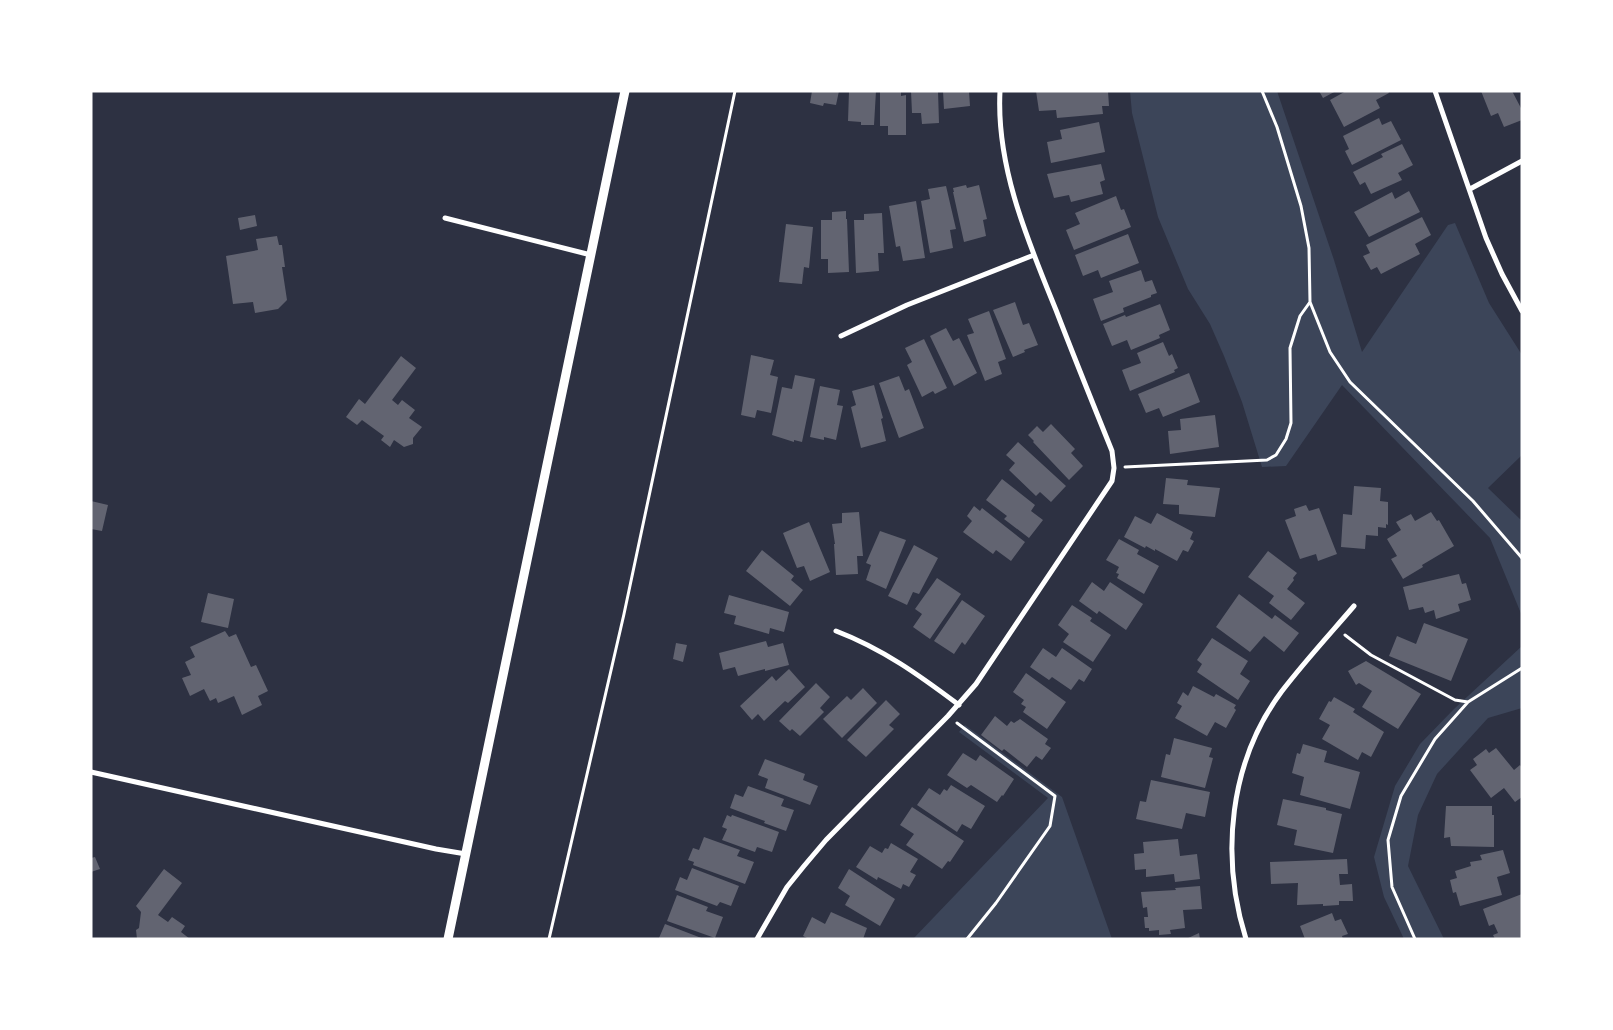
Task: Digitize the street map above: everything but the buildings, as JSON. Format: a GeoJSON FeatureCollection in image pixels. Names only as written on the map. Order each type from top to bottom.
{"type":"FeatureCollection","features":[{"type":"Feature","properties":{"kind":"street"},"geometry":{"type":"LineString","coordinates":[[448,939],[625,91]]}},
{"type":"Feature","properties":{"kind":"street"},"geometry":{"type":"LineString","coordinates":[[757,939],[787,887],[826,840],[959,705],[976,684],[1112,481],[1114,468],[1112,451],[1034,255],[1010,179],[1000,126],[1000,91]]}},
{"type":"Feature","properties":{"kind":"street"},"geometry":{"type":"LineString","coordinates":[[1435,91],[1486,238],[1506,282],[1522,311]]}},
{"type":"Feature","properties":{"kind":"street"},"geometry":{"type":"LineString","coordinates":[[1470,189],[1522,161]]}},
{"type":"Feature","properties":{"kind":"street"},"geometry":{"type":"LineString","coordinates":[[445,218],[591,255]]}},
{"type":"Feature","properties":{"kind":"street"},"geometry":{"type":"LineString","coordinates":[[840,336],[907,305],[1034,255]]}},
{"type":"Feature","properties":{"kind":"street"},"geometry":{"type":"LineString","coordinates":[[1246,939],[1238,915],[1231,855],[1234,812],[1246,761],[1265,719],[1282,692],[1354,606]]}},
{"type":"Feature","properties":{"kind":"street"},"geometry":{"type":"LineString","coordinates":[[836,631],[884,653],[913,671],[959,705]]}},
{"type":"Feature","properties":{"kind":"street"},"geometry":{"type":"LineString","coordinates":[[91,772],[466,854]]}},
{"type":"Feature","properties":{"kind":"path"},"geometry":{"type":"LineString","coordinates":[[549,939],[624,614],[735,91]]}},
{"type":"Feature","properties":{"kind":"path"},"geometry":{"type":"LineString","coordinates":[[1262,91],[1277,127],[1301,206],[1309,248],[1310,302],[1330,352],[1350,382],[1473,501],[1522,558]]}},
{"type":"Feature","properties":{"kind":"path"},"geometry":{"type":"LineString","coordinates":[[1114,468],[1267,460],[1276,455],[1286,439],[1291,423],[1290,348],[1300,316],[1310,302]]}},
{"type":"Feature","properties":{"kind":"path"},"geometry":{"type":"LineString","coordinates":[[1334,629],[1388,664],[1455,700],[1468,702]]}},
{"type":"Feature","properties":{"kind":"path"},"geometry":{"type":"LineString","coordinates":[[1416,939],[1392,888],[1388,840],[1401,796],[1435,739],[1468,702],[1522,668]]}},
{"type":"Feature","properties":{"kind":"path"},"geometry":{"type":"LineString","coordinates":[[948,716],[1055,796],[1050,826],[996,903],[967,939]]}},
{"type":"Feature","properties":{"kind":"shaded area"},"geometry":{"type":"Polygon","coordinates":[[[1130,91],[1277,91],[1334,260],[1362,352],[1448,225],[1455,223],[1489,303],[1522,355],[1522,455],[1488,488],[1522,521],[1522,616],[1490,538],[1342,385],[1286,466],[1262,467],[1242,402],[1224,356],[1210,324],[1188,289],[1158,217],[1132,113],[1130,91]]]}},
{"type":"Feature","properties":{"kind":"shaded area"},"geometry":{"type":"Polygon","coordinates":[[[1522,646],[1522,708],[1488,718],[1437,774],[1418,815],[1408,866],[1444,939],[1404,939],[1384,897],[1374,857],[1395,786],[1420,744],[1454,709],[1522,646]]]}},
{"type":"Feature","properties":{"kind":"shaded area"},"geometry":{"type":"Polygon","coordinates":[[[965,725],[1062,797],[1112,939],[913,939],[1048,798],[959,732],[965,725]]]}}]}
